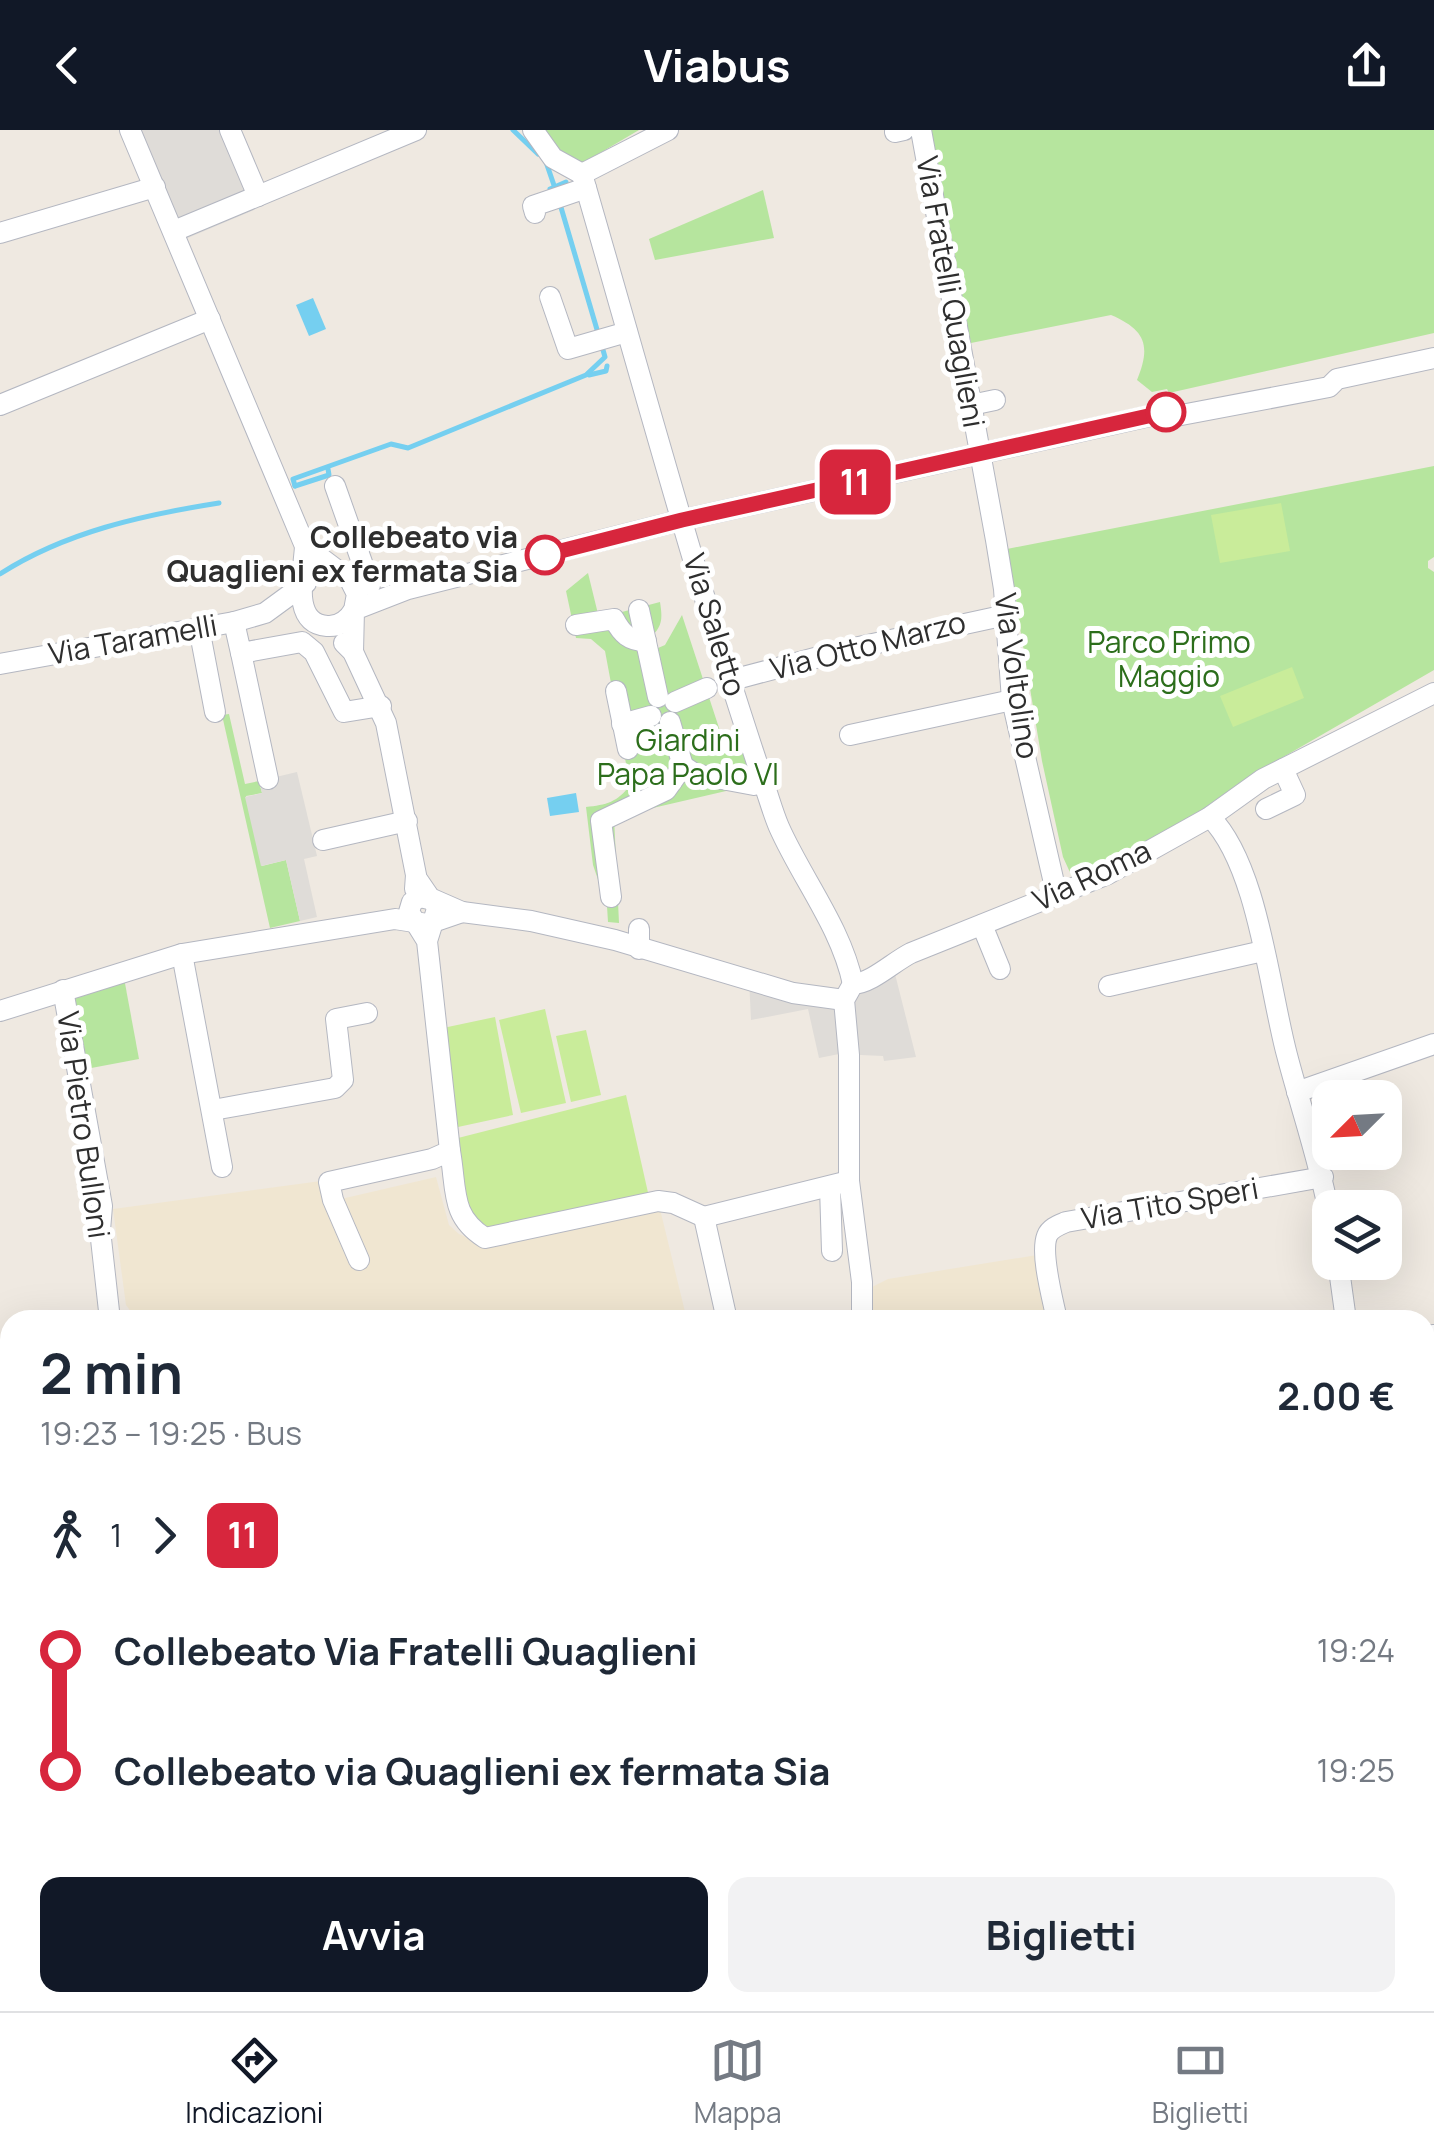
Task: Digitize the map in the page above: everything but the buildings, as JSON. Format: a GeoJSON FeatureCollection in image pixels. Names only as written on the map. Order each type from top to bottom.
{"type":"FeatureCollection","features":[{"type":"Feature","properties":{"kind":"street"},"geometry":{"type":"LineString","coordinates":[[130,130],[305,546],[302,603],[353,652],[381,706],[394,752],[417,879],[450,1151],[460,1214],[466,1226],[485,1238],[658,1201],[673,1203],[704,1217],[840,1184]]}},
{"type":"Feature","properties":{"kind":"street"},"geometry":{"type":"LineString","coordinates":[[230,130],[254,198]]}},
{"type":"Feature","properties":{"kind":"street"},"geometry":{"type":"LineString","coordinates":[[174,231],[416,130]]}},
{"type":"Feature","properties":{"kind":"street"},"geometry":{"type":"LineString","coordinates":[[533,130],[554,158],[584,181]]}},
{"type":"Feature","properties":{"kind":"street"},"geometry":{"type":"LineString","coordinates":[[534,213],[533,206],[558,197],[668,130]]}},
{"type":"Feature","properties":{"kind":"street","name":"Via Fratelli Quaglieni"},"geometry":{"type":"LineString","coordinates":[[921,130],[980,454]]}},
{"type":"Feature","properties":{"kind":"street","name":"Via Saletto"},"geometry":{"type":"LineString","coordinates":[[584,181],[609,338],[682,520],[732,680],[756,783],[849,965],[849,1056],[840,1184]]}},
{"type":"Feature","properties":{"kind":"street"},"geometry":{"type":"LineString","coordinates":[[0,233],[155,187]]}},
{"type":"Feature","properties":{"kind":"street"},"geometry":{"type":"LineString","coordinates":[[550,297],[568,349],[609,338]]}},
{"type":"Feature","properties":{"kind":"street"},"geometry":{"type":"LineString","coordinates":[[0,405],[210,319]]}},
{"type":"Feature","properties":{"kind":"street"},"geometry":{"type":"LineString","coordinates":[[962,364],[984,358]]}},
{"type":"Feature","properties":{"kind":"street","name":"Via Fratelli Quaglieni"},"geometry":{"type":"LineString","coordinates":[[354,610],[408,589],[682,520],[1168,412],[1174,404],[1327,374],[1337,379],[1434,358]]}},
{"type":"Feature","properties":{"kind":"street"},"geometry":{"type":"LineString","coordinates":[[971,405],[995,400]]}},
{"type":"Feature","properties":{"kind":"street","name":"Via Voltolino"},"geometry":{"type":"LineString","coordinates":[[980,454],[1006,615],[1012,700],[1057,896]]}},
{"type":"Feature","properties":{"kind":"street"},"geometry":{"type":"LineString","coordinates":[[334,486],[356,594],[353,652]]}},
{"type":"Feature","properties":{"kind":"street"},"geometry":{"type":"LineString","coordinates":[[305,546],[351,579]]}},
{"type":"Feature","properties":{"kind":"street"},"geometry":{"type":"LineString","coordinates":[[304,586],[317,573],[351,579]]}},
{"type":"Feature","properties":{"kind":"street","name":"Via Fratelli Quaglieni"},"geometry":{"type":"LineString","coordinates":[[351,579],[408,589]]}},
{"type":"Feature","properties":{"kind":"street","name":"Via Taramelli"},"geometry":{"type":"LineString","coordinates":[[0,664],[234,622],[264,614],[304,586]]}},
{"type":"Feature","properties":{"kind":"street"},"geometry":{"type":"LineString","coordinates":[[318,622],[343,622],[354,610]]}},
{"type":"Feature","properties":{"kind":"street"},"geometry":{"type":"LineString","coordinates":[[639,610],[663,709],[682,766],[695,774],[756,783]]}},
{"type":"Feature","properties":{"kind":"street","name":"Via Taramelli"},"geometry":{"type":"LineString","coordinates":[[264,614],[318,622]]}},
{"type":"Feature","properties":{"kind":"street","name":"Via Otto Marzo"},"geometry":{"type":"LineString","coordinates":[[732,680],[844,650],[1006,615]]}},
{"type":"Feature","properties":{"kind":"street"},"geometry":{"type":"LineString","coordinates":[[576,626],[614,619],[620,632],[634,641],[646,641]]}},
{"type":"Feature","properties":{"kind":"street"},"geometry":{"type":"LineString","coordinates":[[234,622],[268,779]]}},
{"type":"Feature","properties":{"kind":"street"},"geometry":{"type":"LineString","coordinates":[[198,628],[216,712]]}},
{"type":"Feature","properties":{"kind":"street"},"geometry":{"type":"LineString","coordinates":[[241,653],[302,642],[314,652],[344,712],[381,706]]}},
{"type":"Feature","properties":{"kind":"street"},"geometry":{"type":"LineString","coordinates":[[622,724],[707,688]]}},
{"type":"Feature","properties":{"kind":"street"},"geometry":{"type":"LineString","coordinates":[[616,691],[628,749]]}},
{"type":"Feature","properties":{"kind":"street"},"geometry":{"type":"LineString","coordinates":[[1431,694],[1434,717]]}},
{"type":"Feature","properties":{"kind":"street","name":"Via Roma"},"geometry":{"type":"LineString","coordinates":[[848,992],[890,963],[1108,874],[1210,817],[1263,779],[1431,694]]}},
{"type":"Feature","properties":{"kind":"street"},"geometry":{"type":"LineString","coordinates":[[850,735],[1012,700]]}},
{"type":"Feature","properties":{"kind":"street"},"geometry":{"type":"LineString","coordinates":[[611,897],[601,821],[666,790],[682,766]]}},
{"type":"Feature","properties":{"kind":"street"},"geometry":{"type":"LineString","coordinates":[[1266,808],[1295,796],[1283,768]]}},
{"type":"Feature","properties":{"kind":"street"},"geometry":{"type":"LineString","coordinates":[[1210,817],[1232,843],[1252,904],[1297,1092],[1325,1190]]}},
{"type":"Feature","properties":{"kind":"street"},"geometry":{"type":"LineString","coordinates":[[322,840],[407,821]]}},
{"type":"Feature","properties":{"kind":"street"},"geometry":{"type":"LineString","coordinates":[[0,1011],[182,954],[462,912],[531,921],[615,940],[639,939],[793,993],[848,992]]}},
{"type":"Feature","properties":{"kind":"street"},"geometry":{"type":"LineString","coordinates":[[982,925],[1000,969]]}},
{"type":"Feature","properties":{"kind":"street"},"geometry":{"type":"LineString","coordinates":[[1109,986],[1262,952]]}},
{"type":"Feature","properties":{"kind":"street"},"geometry":{"type":"LineString","coordinates":[[182,954],[222,1167]]}},
{"type":"Feature","properties":{"kind":"street","name":"Via Pietro Bulloni"},"geometry":{"type":"LineString","coordinates":[[63,990],[102,1206],[100,1230],[109,1310]]}},
{"type":"Feature","properties":{"kind":"street"},"geometry":{"type":"LineString","coordinates":[[213,1110],[336,1088],[343,1080],[336,1019],[367,1013]]}},
{"type":"Feature","properties":{"kind":"street"},"geometry":{"type":"LineString","coordinates":[[1297,1092],[1434,1044]]}},
{"type":"Feature","properties":{"kind":"street"},"geometry":{"type":"LineString","coordinates":[[360,1260],[329,1182],[432,1159],[450,1151]]}},
{"type":"Feature","properties":{"kind":"street","name":"Via Tito Speri"},"geometry":{"type":"LineString","coordinates":[[1055,1310],[1046,1237],[1054,1227],[1323,1177]]}},
{"type":"Feature","properties":{"kind":"street"},"geometry":{"type":"LineString","coordinates":[[832,1251],[840,1184]]}},
{"type":"Feature","properties":{"kind":"street"},"geometry":{"type":"LineString","coordinates":[[840,1184],[862,1282],[862,1310]]}},
{"type":"Feature","properties":{"kind":"street"},"geometry":{"type":"LineString","coordinates":[[704,1217],[724,1310]]}},
{"type":"Feature","properties":{"kind":"street"},"geometry":{"type":"LineString","coordinates":[[1340,1280],[1345,1310]]}},
{"type":"Feature","properties":{"kind":"shaded area"},"geometry":{"type":"Polygon","coordinates":[[[136,130],[220,130],[254,210],[183,240],[136,130]]]}},
{"type":"Feature","properties":{"kind":"shaded area"},"geometry":{"type":"Polygon","coordinates":[[[297,772],[317,856],[304,859],[317,917],[300,921],[286,860],[261,866],[245,797],[262,793],[259,781],[297,772]]]}},
{"type":"Feature","properties":{"kind":"shaded area"},"geometry":{"type":"Polygon","coordinates":[[[895,974],[916,1057],[884,1061],[883,1056],[839,1054],[819,1058],[808,1009],[751,1020],[749,978],[822,999],[895,974]]]}},
{"type":"Feature","properties":{"kind":"shaded area"},"geometry":{"type":"Polygon","coordinates":[[[436,1177],[449,1225],[482,1244],[659,1205],[685,1310],[130,1310],[126,1305],[113,1209],[321,1181],[328,1202],[436,1177]]]}},
{"type":"Feature","properties":{"kind":"shaded area"},"geometry":{"type":"Polygon","coordinates":[[[1037,1255],[1046,1310],[873,1310],[870,1288],[888,1279],[1037,1255]]]}},
{"type":"Feature","properties":{"kind":"green space"},"geometry":{"type":"Polygon","coordinates":[[[536,130],[639,130],[578,166],[536,130]]]}},
{"type":"Feature","properties":{"kind":"green space"},"geometry":{"type":"Polygon","coordinates":[[[927,130],[1434,130],[1434,333],[1169,393],[1167,389],[1152,392],[1137,380],[1144,358],[1142,340],[1132,327],[1111,315],[971,343],[927,130]]]}},
{"type":"Feature","properties":{"kind":"green space"},"geometry":{"type":"Polygon","coordinates":[[[763,190],[774,238],[655,260],[649,239],[763,190]]]}},
{"type":"Feature","properties":{"kind":"green space","name":"Parco Primo Maggio"},"geometry":{"type":"Polygon","coordinates":[[[1434,466],[1434,557],[1428,561],[1428,568],[1434,572],[1434,670],[1247,778],[1168,834],[1073,879],[1063,857],[1042,761],[1007,549],[1434,466]]]}},
{"type":"Feature","properties":{"kind":"green space"},"geometry":{"type":"Polygon","coordinates":[[[1281,503],[1290,551],[1220,563],[1211,515],[1281,503]]]}},
{"type":"Feature","properties":{"kind":"green space","name":"Giardini Papa Paolo VI"},"geometry":{"type":"Polygon","coordinates":[[[588,573],[599,618],[660,602],[660,623],[648,640],[651,651],[665,645],[682,615],[721,734],[737,730],[752,781],[739,788],[614,817],[619,923],[608,922],[607,906],[593,865],[586,807],[611,802],[630,785],[605,651],[591,639],[576,638],[566,591],[588,573]]]}},
{"type":"Feature","properties":{"kind":"green space"},"geometry":{"type":"Polygon","coordinates":[[[1292,667],[1304,698],[1233,727],[1220,696],[1292,667]]]}},
{"type":"Feature","properties":{"kind":"green space"},"geometry":{"type":"Polygon","coordinates":[[[229,714],[245,784],[259,781],[262,793],[246,796],[262,866],[286,860],[300,921],[270,928],[222,715],[229,714]]]}},
{"type":"Feature","properties":{"kind":"green space"},"geometry":{"type":"Polygon","coordinates":[[[124,978],[139,1059],[86,1069],[73,996],[124,978]]]}},
{"type":"Feature","properties":{"kind":"green space"},"geometry":{"type":"Polygon","coordinates":[[[545,1009],[566,1103],[521,1113],[499,1020],[545,1009]]]}},
{"type":"Feature","properties":{"kind":"green space"},"geometry":{"type":"Polygon","coordinates":[[[495,1017],[513,1115],[458,1127],[443,1028],[495,1017]]]}},
{"type":"Feature","properties":{"kind":"green space"},"geometry":{"type":"Polygon","coordinates":[[[586,1030],[601,1095],[571,1102],[556,1036],[586,1030]]]}},
{"type":"Feature","properties":{"kind":"green space"},"geometry":{"type":"Polygon","coordinates":[[[626,1095],[649,1197],[493,1231],[469,1213],[458,1138],[626,1095]]]}},
{"type":"Feature","properties":{"kind":"water"},"geometry":{"type":"Polygon","coordinates":[[[313,298],[326,329],[309,336],[296,305],[313,298]]]}},
{"type":"Feature","properties":{"kind":"water"},"geometry":{"type":"Polygon","coordinates":[[[576,793],[579,812],[550,816],[547,798],[576,793]]]}},
{"type":"Feature","properties":{"kind":"waterway"},"geometry":{"type":"LineString","coordinates":[[513,130],[538,154]]}},
{"type":"Feature","properties":{"kind":"waterway"},"geometry":{"type":"LineString","coordinates":[[546,162],[557,194]]}},
{"type":"Feature","properties":{"kind":"waterway"},"geometry":{"type":"LineString","coordinates":[[550,189],[566,182]]}},
{"type":"Feature","properties":{"kind":"waterway"},"geometry":{"type":"LineString","coordinates":[[560,204],[598,333]]}},
{"type":"Feature","properties":{"kind":"waterway"},"geometry":{"type":"LineString","coordinates":[[295,486],[293,479],[391,444],[408,448],[586,375],[605,357],[601,343]]}},
{"type":"Feature","properties":{"kind":"waterway"},"geometry":{"type":"LineString","coordinates":[[589,375],[606,371],[607,366]]}},
{"type":"Feature","properties":{"kind":"waterway"},"geometry":{"type":"LineString","coordinates":[[295,486],[329,475],[328,469]]}},
{"type":"Feature","properties":{"kind":"waterway"},"geometry":{"type":"LineString","coordinates":[[0,574],[51,547],[105,527],[219,503]]}},
{"type":"Feature","properties":{"kind":"bus line","name":"11"},"geometry":{"type":"LineString","coordinates":[[545,555],[682,520],[1166,412]]}},
{"type":"Feature","properties":{"kind":"place","name":"Collebeato via Quaglieni ex fermata Sia"},"geometry":{"type":"Point","coordinates":[545,555]}}]}
